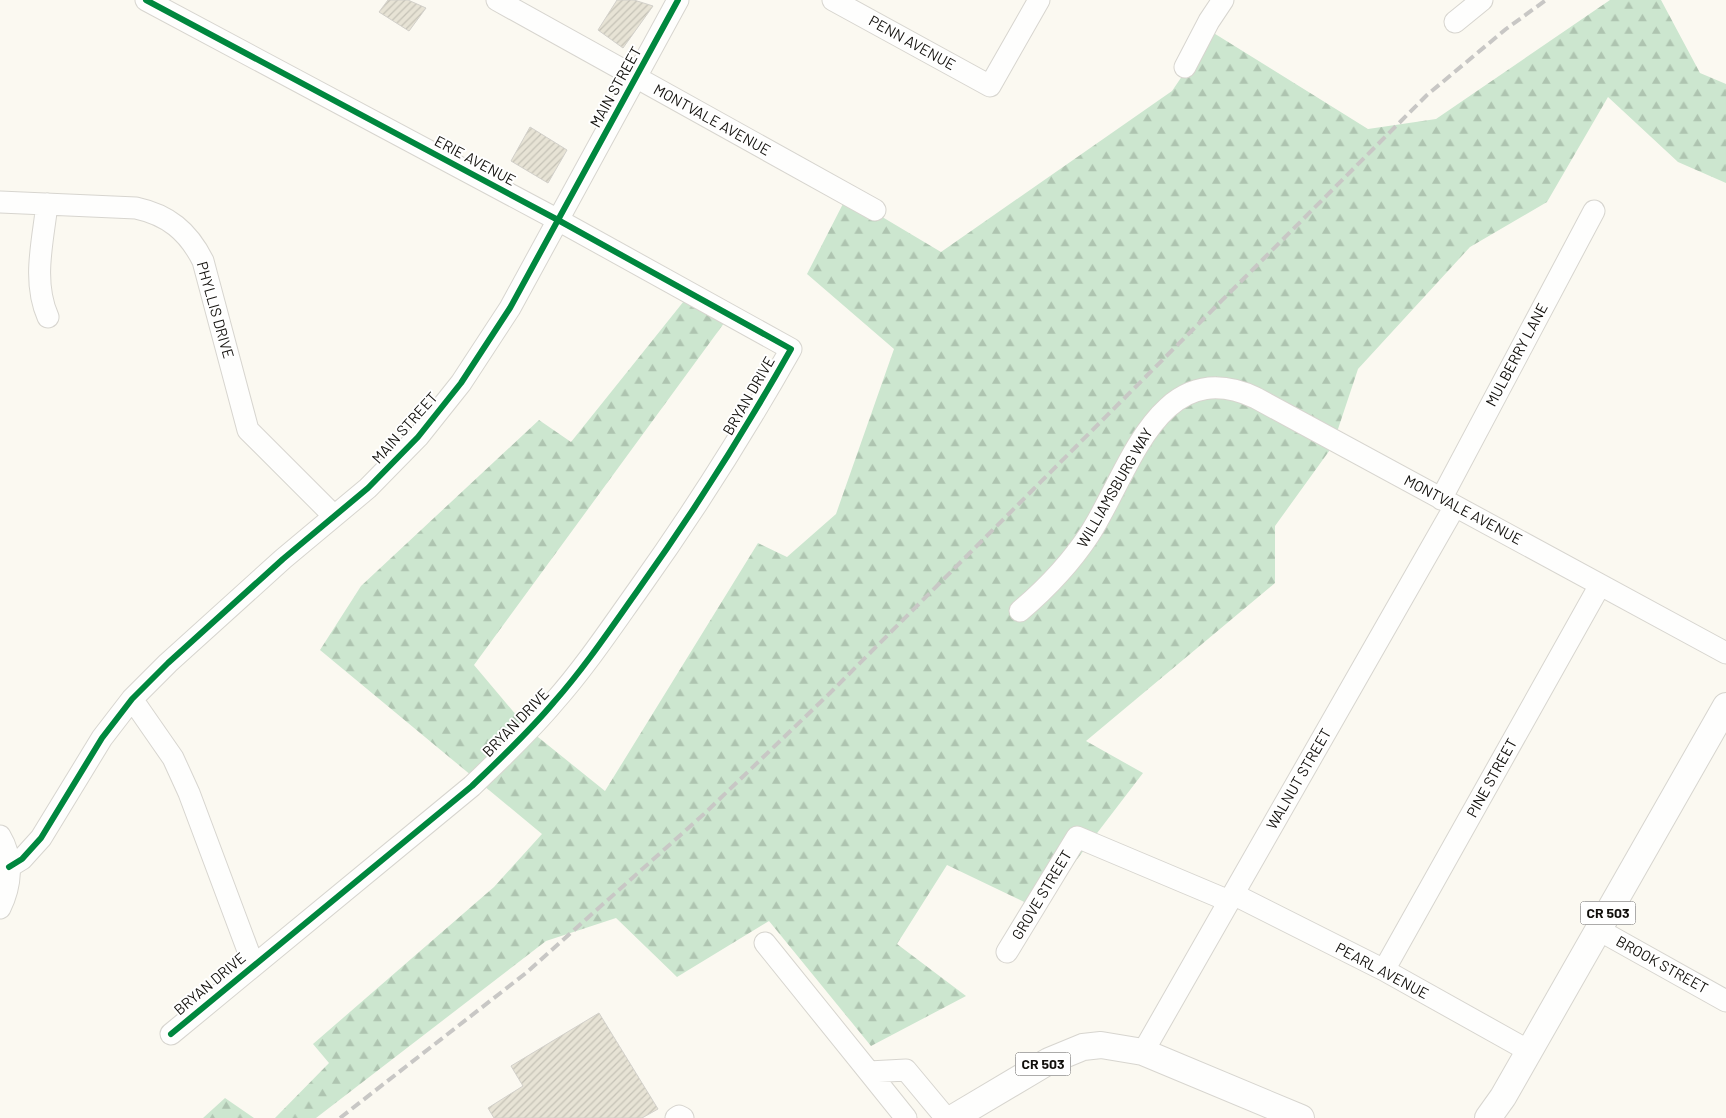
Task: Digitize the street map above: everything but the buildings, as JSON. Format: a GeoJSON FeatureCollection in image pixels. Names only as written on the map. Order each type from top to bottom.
{"type":"FeatureCollection","features":[{"type":"Feature","properties":{"kind":"main road","name":"CR 503"},"geometry":{"type":"LineString","coordinates":[[1488,1118],[1498,1108],[1726,706]]}},
{"type":"Feature","properties":{"kind":"main road","name":"CR 503"},"geometry":{"type":"LineString","coordinates":[[953,1118],[1028,1072],[1066,1052],[1101,1045],[1143,1052],[1301,1118]]}},
{"type":"Feature","properties":{"kind":"street","name":"ERIE AVENUE"},"geometry":{"type":"LineString","coordinates":[[146,0],[558,220],[791,349]]}},
{"type":"Feature","properties":{"kind":"street","name":"MONTVALE AVENUE"},"geometry":{"type":"LineString","coordinates":[[497,0],[875,210]]}},
{"type":"Feature","properties":{"kind":"street","name":"MAIN STREET"},"geometry":{"type":"LineString","coordinates":[[9,868],[31,850],[102,738],[132,699],[168,663],[269,572],[368,488],[418,437],[461,382],[510,308],[678,0]]}},
{"type":"Feature","properties":{"kind":"street","name":"PENN AVENUE"},"geometry":{"type":"LineString","coordinates":[[833,0],[857,6],[990,86],[1038,0]]}},
{"type":"Feature","properties":{"kind":"street"},"geometry":{"type":"LineString","coordinates":[[1185,67],[1209,21],[1223,0]]}},
{"type":"Feature","properties":{"kind":"street"},"geometry":{"type":"LineString","coordinates":[[1455,22],[1482,0]]}},
{"type":"Feature","properties":{"kind":"street","name":"PHYLLIS DRIVE"},"geometry":{"type":"LineString","coordinates":[[0,202],[136,208],[160,215],[172,221],[185,232],[196,246],[203,262],[248,430],[334,516]]}},
{"type":"Feature","properties":{"kind":"street"},"geometry":{"type":"LineString","coordinates":[[47,204],[39,272],[41,293],[48,317]]}},
{"type":"Feature","properties":{"kind":"street","name":"MULBERRY LANE"},"geometry":{"type":"LineString","coordinates":[[1448,502],[1594,211]]}},
{"type":"Feature","properties":{"kind":"street","name":"BRYAN DRIVE"},"geometry":{"type":"LineString","coordinates":[[170,1034],[472,786],[515,745],[554,702],[591,656],[711,485],[791,349]]}},
{"type":"Feature","properties":{"kind":"street","name":"MONTVALE AVENUE"},"geometry":{"type":"LineString","coordinates":[[1193,392],[1221,389],[1247,394],[1726,653]]}},
{"type":"Feature","properties":{"kind":"street","name":"WILLIAMSBURG WAY"},"geometry":{"type":"LineString","coordinates":[[1020,611],[1045,590],[1069,563],[1090,533],[1158,416],[1176,400],[1193,392]]}},
{"type":"Feature","properties":{"kind":"street","name":"WALNUT STREET"},"geometry":{"type":"LineString","coordinates":[[1143,1052],[1231,897],[1448,502]]}},
{"type":"Feature","properties":{"kind":"street","name":"PINE STREET"},"geometry":{"type":"LineString","coordinates":[[1384,970],[1600,585]]}},
{"type":"Feature","properties":{"kind":"street","name":"BRYAN DRIVE"},"geometry":{"type":"LineString","coordinates":[[132,699],[177,766],[254,964]]}},
{"type":"Feature","properties":{"kind":"street"},"geometry":{"type":"LineString","coordinates":[[0,836],[7,853],[9,868],[7,892],[0,908]]}},
{"type":"Feature","properties":{"kind":"street","name":"PEARL AVENUE"},"geometry":{"type":"LineString","coordinates":[[1077,837],[1231,897],[1384,970],[1529,1051]]}},
{"type":"Feature","properties":{"kind":"street","name":"GROVE STREET"},"geometry":{"type":"LineString","coordinates":[[1007,952],[1077,837]]}},
{"type":"Feature","properties":{"kind":"street","name":"BROOK STREET"},"geometry":{"type":"LineString","coordinates":[[1599,930],[1726,1001]]}},
{"type":"Feature","properties":{"kind":"street"},"geometry":{"type":"LineString","coordinates":[[765,943],[906,1118]]}},
{"type":"Feature","properties":{"kind":"street"},"geometry":{"type":"LineString","coordinates":[[869,1072],[906,1070],[946,1118]]}},
{"type":"Feature","properties":{"kind":"street"},"geometry":{"type":"LineString","coordinates":[[676,1118],[679,1116],[683,1118]]}},
{"type":"Feature","properties":{"kind":"green space"},"geometry":{"type":"Polygon","coordinates":[[[1610,0],[1661,0],[1700,73],[1726,84],[1726,183],[1678,162],[1608,97],[1547,202],[1470,247],[1358,369],[1332,447],[1275,526],[1275,583],[1086,741],[1143,773],[1039,909],[947,865],[897,944],[966,996],[871,1046],[769,921],[677,977],[616,918],[546,941],[316,1118],[275,1118],[329,1063],[313,1044],[494,887],[542,834],[320,650],[361,586],[539,420],[571,442],[688,296],[730,315],[474,665],[528,729],[605,791],[758,543],[787,557],[836,514],[894,349],[807,274],[847,196],[941,252],[1172,91],[1212,32],[1368,129],[1436,119],[1610,0]]]}},
{"type":"Feature","properties":{"kind":"green space"},"geometry":{"type":"Polygon","coordinates":[[[225,1098],[254,1118],[203,1118],[225,1098]]]}},
{"type":"Feature","properties":{"kind":"railway"},"geometry":{"type":"LineString","coordinates":[[340,1118],[526,973],[704,814],[830,693],[1427,95],[1506,29],[1546,0]]}},
{"type":"Feature","properties":{"kind":"cycle path"},"geometry":{"type":"LineString","coordinates":[[146,0],[558,220],[791,349],[737,442],[679,531],[598,647],[544,713],[472,786],[171,1034]]}},
{"type":"Feature","properties":{"kind":"cycle path"},"geometry":{"type":"LineString","coordinates":[[9,867],[22,859],[41,838],[102,738],[132,699],[168,663],[283,559],[368,488],[418,437],[461,383],[510,308],[678,0]]}}]}
